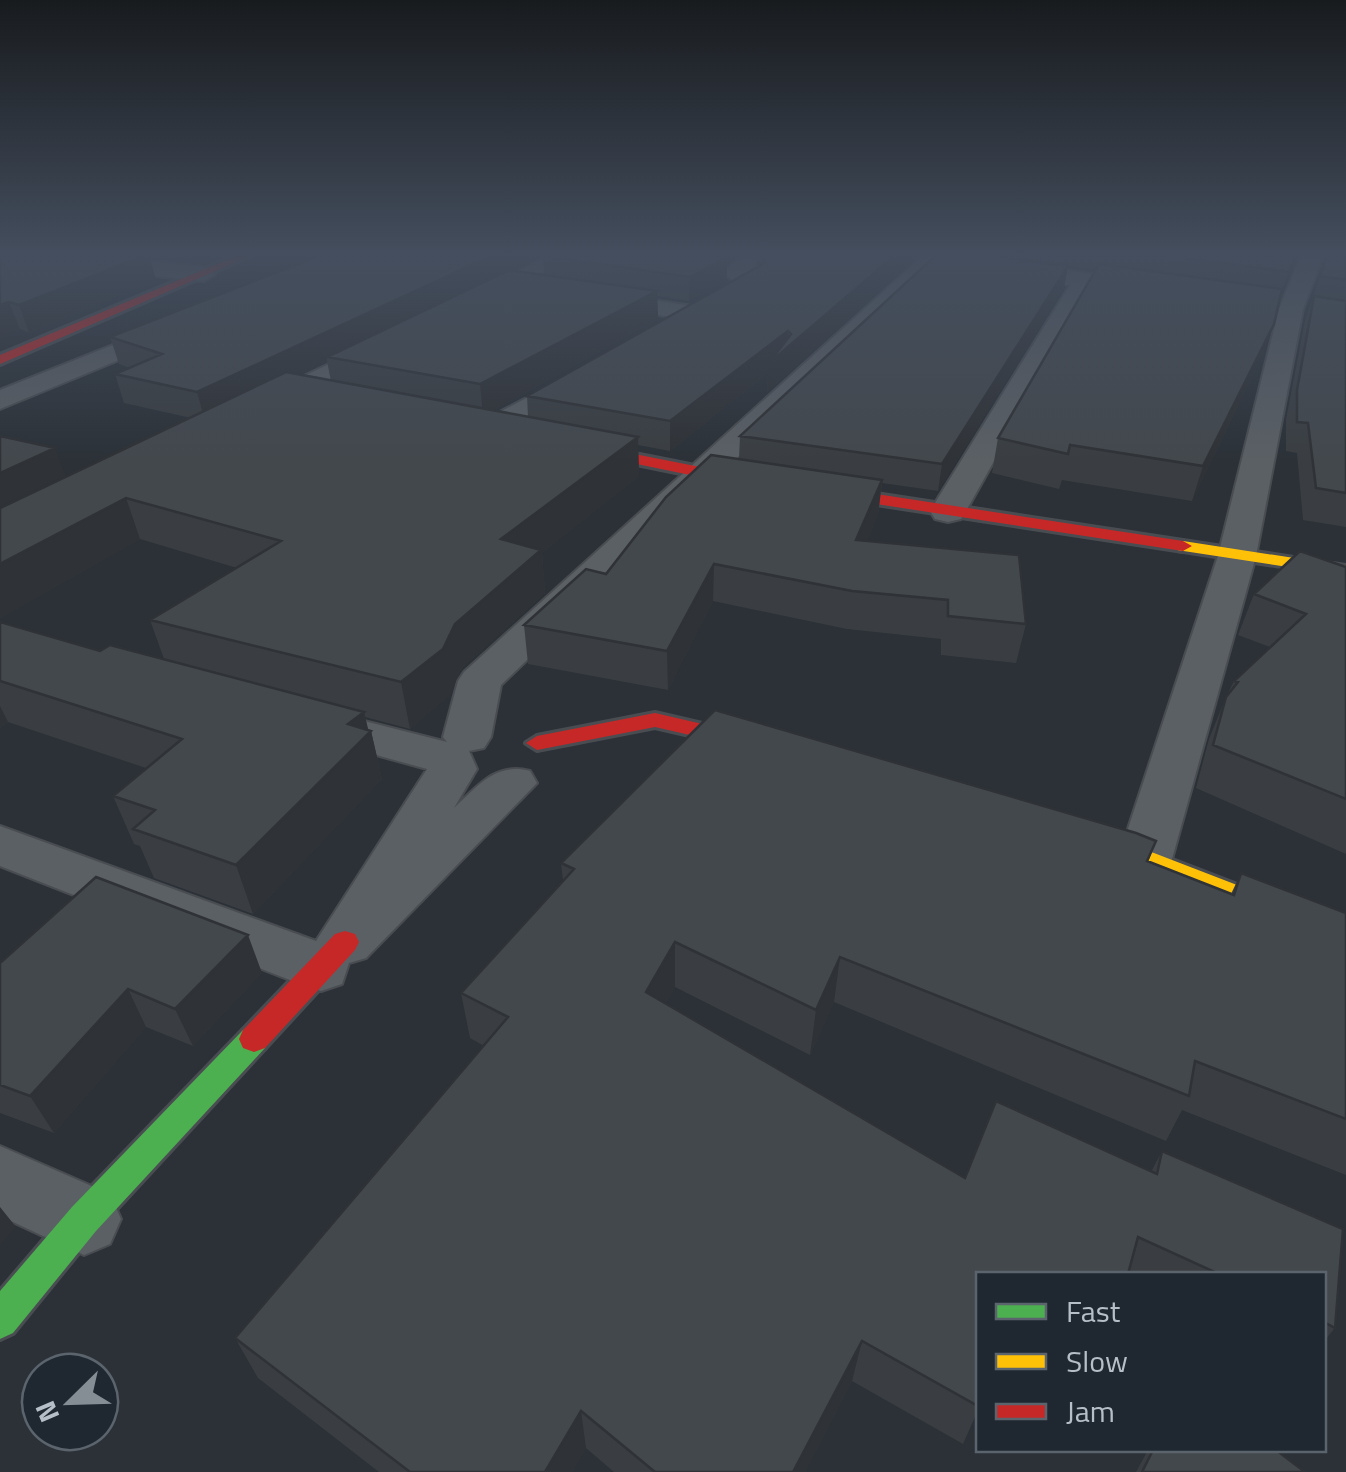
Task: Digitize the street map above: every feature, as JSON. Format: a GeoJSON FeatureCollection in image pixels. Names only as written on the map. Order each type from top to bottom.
{"type":"FeatureCollection","features":[{"type":"Feature","properties":{"kind":"street"},"geometry":{"type":"LineString","coordinates":[[0,360],[83,325]]}},
{"type":"Feature","properties":{"kind":"street"},"geometry":{"type":"LineString","coordinates":[[0,400],[184,325]]}},
{"type":"Feature","properties":{"kind":"street"},"geometry":{"type":"LineString","coordinates":[[658,333],[672,325]]}},
{"type":"Feature","properties":{"kind":"street"},"geometry":{"type":"LineString","coordinates":[[457,755],[480,680],[700,472],[867,325]]}},
{"type":"Feature","properties":{"kind":"street"},"geometry":{"type":"LineString","coordinates":[[948,510],[1058,325]]}},
{"type":"Feature","properties":{"kind":"street"},"geometry":{"type":"LineString","coordinates":[[1144,858],[1237,556],[1288,325]]}},
{"type":"Feature","properties":{"kind":"street"},"geometry":{"type":"LineString","coordinates":[[237,420],[406,335]]}},
{"type":"Feature","properties":{"kind":"street"},"geometry":{"type":"LineString","coordinates":[[479,429],[608,362]]}},
{"type":"Feature","properties":{"kind":"street"},"geometry":{"type":"LineString","coordinates":[[288,394],[324,401]]}},
{"type":"Feature","properties":{"kind":"street"},"geometry":{"type":"LineString","coordinates":[[479,429],[700,472],[1346,571]]}},
{"type":"Feature","properties":{"kind":"street"},"geometry":{"type":"LineString","coordinates":[[281,714],[457,755]]}},
{"type":"Feature","properties":{"kind":"street"},"geometry":{"type":"LineString","coordinates":[[0,1320],[84,1219],[333,955],[524,763],[655,720],[796,754]]}},
{"type":"Feature","properties":{"kind":"street"},"geometry":{"type":"LineString","coordinates":[[333,955],[457,755],[481,731],[512,729],[524,763]]}},
{"type":"Feature","properties":{"kind":"street"},"geometry":{"type":"LineString","coordinates":[[1053,831],[1144,858],[1346,938]]}},
{"type":"Feature","properties":{"kind":"street"},"geometry":{"type":"LineString","coordinates":[[0,844],[333,955]]}},
{"type":"Feature","properties":{"kind":"street"},"geometry":{"type":"LineString","coordinates":[[0,1180],[84,1219]]}},
{"type":"Feature","properties":{"kind":"building"},"geometry":{"type":"Polygon","coordinates":[[[142,325],[343,325],[197,392],[115,374],[162,354],[110,337],[142,325]]]}},
{"type":"Feature","properties":{"kind":"building"},"geometry":{"type":"Polygon","coordinates":[[[395,325],[593,325],[480,384],[327,357],[395,325]]]}},
{"type":"Feature","properties":{"kind":"building"},"geometry":{"type":"Polygon","coordinates":[[[654,325],[814,325],[768,364],[791,334],[788,331],[670,421],[527,396],[654,325]]]}},
{"type":"Feature","properties":{"kind":"building"},"geometry":{"type":"Polygon","coordinates":[[[861,325],[1031,325],[942,464],[740,436],[861,325]]]}},
{"type":"Feature","properties":{"kind":"building"},"geometry":{"type":"Polygon","coordinates":[[[1064,325],[1274,325],[1203,466],[1070,445],[1068,454],[998,438],[1064,325]]]}},
{"type":"Feature","properties":{"kind":"building"},"geometry":{"type":"Polygon","coordinates":[[[1309,325],[1346,325],[1346,493],[1316,488],[1308,423],[1297,422],[1297,390],[1309,325]]]}},
{"type":"Feature","properties":{"kind":"building"},"geometry":{"type":"Polygon","coordinates":[[[286,372],[638,437],[501,539],[541,550],[455,624],[443,649],[401,682],[150,620],[281,541],[126,498],[0,564],[0,508],[286,372]]]}},
{"type":"Feature","properties":{"kind":"building"},"geometry":{"type":"Polygon","coordinates":[[[0,436],[55,448],[0,473],[0,436]]]}},
{"type":"Feature","properties":{"kind":"building"},"geometry":{"type":"Polygon","coordinates":[[[711,455],[882,480],[856,540],[1019,555],[1026,624],[948,616],[948,600],[852,591],[714,564],[667,651],[524,625],[586,569],[606,574],[666,497],[711,455]]]}},
{"type":"Feature","properties":{"kind":"building"},"geometry":{"type":"Polygon","coordinates":[[[1300,551],[1346,567],[1346,799],[1213,745],[1226,697],[1238,682],[1234,681],[1306,614],[1254,594],[1300,551]]]}},
{"type":"Feature","properties":{"kind":"building"},"geometry":{"type":"Polygon","coordinates":[[[0,622],[100,651],[110,645],[364,712],[348,724],[371,731],[236,865],[133,829],[155,810],[113,796],[182,739],[0,681],[0,622]]]}},
{"type":"Feature","properties":{"kind":"building"},"geometry":{"type":"Polygon","coordinates":[[[715,710],[1136,833],[1156,841],[1147,861],[1234,895],[1241,873],[1346,913],[1346,1119],[1195,1061],[1189,1096],[840,957],[816,1010],[675,942],[646,992],[965,1178],[996,1101],[1157,1174],[1162,1151],[1343,1229],[1335,1328],[1326,1323],[1326,1272],[1215,1272],[1138,1237],[1129,1272],[976,1272],[976,1405],[862,1341],[793,1472],[655,1472],[581,1411],[545,1472],[410,1472],[235,1338],[508,1017],[461,993],[574,869],[561,863],[715,710]]]}},
{"type":"Feature","properties":{"kind":"building"},"geometry":{"type":"Polygon","coordinates":[[[96,877],[248,935],[175,1009],[128,989],[30,1096],[0,1085],[0,963],[96,877]]]}},
{"type":"Feature","properties":{"kind":"building"},"geometry":{"type":"Polygon","coordinates":[[[1152,1452],[1279,1452],[1305,1472],[1142,1472],[1152,1452]]]}},
{"type":"Feature","properties":{"kind":"traffic: fast"},"geometry":{"type":"LineString","coordinates":[[0,1320],[84,1219],[254,1039]]}},
{"type":"Feature","properties":{"kind":"traffic: slow"},"geometry":{"type":"LineString","coordinates":[[1183,546],[1346,571]]}},
{"type":"Feature","properties":{"kind":"traffic: slow"},"geometry":{"type":"LineString","coordinates":[[1076,838],[1145,859],[1346,938]]}},
{"type":"Feature","properties":{"kind":"traffic: jam"},"geometry":{"type":"LineString","coordinates":[[0,360],[83,325]]}},
{"type":"Feature","properties":{"kind":"traffic: jam"},"geometry":{"type":"LineString","coordinates":[[564,445],[700,472],[1183,546]]}},
{"type":"Feature","properties":{"kind":"traffic: jam"},"geometry":{"type":"LineString","coordinates":[[537,743],[655,720],[768,746]]}},
{"type":"Feature","properties":{"kind":"traffic: jam"},"geometry":{"type":"LineString","coordinates":[[254,1039],[345,942]]}}]}
